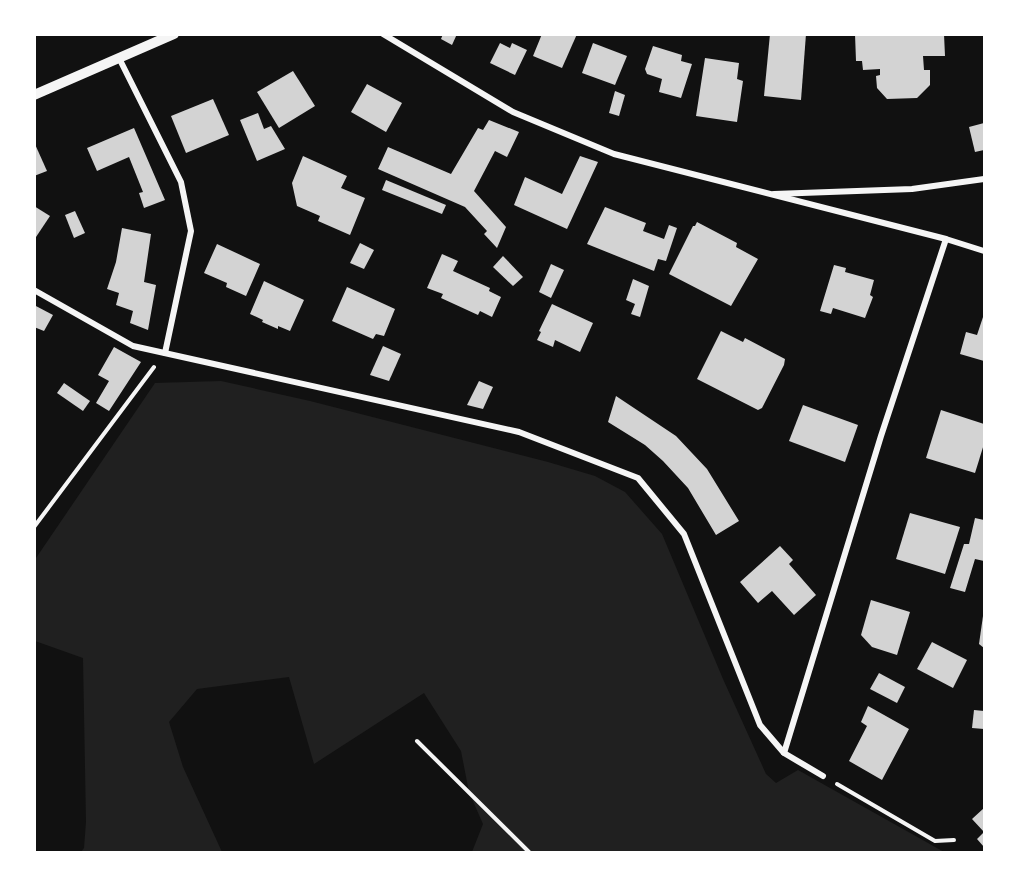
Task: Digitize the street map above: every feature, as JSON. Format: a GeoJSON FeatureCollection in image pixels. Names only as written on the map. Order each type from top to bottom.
{"type":"FeatureCollection","features":[{"type":"Feature","properties":{"kind":"street"},"geometry":{"type":"LineString","coordinates":[[34,95],[174,34]]}},
{"type":"Feature","properties":{"kind":"street"},"geometry":{"type":"LineString","coordinates":[[383,34],[513,112],[614,154],[946,239],[984,251]]}},
{"type":"Feature","properties":{"kind":"street"},"geometry":{"type":"LineString","coordinates":[[119,58],[181,182],[191,231],[165,353]]}},
{"type":"Feature","properties":{"kind":"street"},"geometry":{"type":"LineString","coordinates":[[765,194],[912,189],[984,179]]}},
{"type":"Feature","properties":{"kind":"street"},"geometry":{"type":"LineString","coordinates":[[784,753],[881,436],[946,239]]}},
{"type":"Feature","properties":{"kind":"street"},"geometry":{"type":"LineString","coordinates":[[34,290],[133,346],[519,432],[638,478],[684,534],[760,725],[784,753],[823,776]]}},
{"type":"Feature","properties":{"kind":"path"},"geometry":{"type":"LineString","coordinates":[[34,527],[165,353]]}},
{"type":"Feature","properties":{"kind":"path"},"geometry":{"type":"LineString","coordinates":[[417,741],[529,852]]}},
{"type":"Feature","properties":{"kind":"path"},"geometry":{"type":"LineString","coordinates":[[823,776],[935,841],[954,840]]}},
{"type":"Feature","properties":{"kind":"shaded area"},"geometry":{"type":"Polygon","coordinates":[[[221,381],[310,401],[548,462],[595,476],[625,492],[662,534],[766,774],[776,783],[798,770],[944,852],[472,852],[483,824],[469,792],[461,751],[424,693],[314,764],[289,677],[197,689],[169,722],[183,767],[222,852],[81,852],[84,848],[86,822],[83,658],[35,641],[34,561],[155,383],[221,381]]]}},
{"type":"Feature","properties":{"kind":"building"},"geometry":{"type":"Polygon","coordinates":[[[443,34],[457,34],[452,45],[441,39],[443,34]]]}},
{"type":"Feature","properties":{"kind":"building"},"geometry":{"type":"Polygon","coordinates":[[[542,34],[577,34],[562,68],[533,56],[542,34]]]}},
{"type":"Feature","properties":{"kind":"building"},"geometry":{"type":"Polygon","coordinates":[[[770,34],[806,34],[801,100],[764,96],[770,34]]]}},
{"type":"Feature","properties":{"kind":"building"},"geometry":{"type":"Polygon","coordinates":[[[855,34],[944,34],[945,56],[923,56],[924,70],[930,70],[930,85],[917,98],[887,99],[877,88],[876,76],[880,75],[880,69],[863,70],[862,61],[856,61],[855,34]]]}},
{"type":"Feature","properties":{"kind":"building"},"geometry":{"type":"Polygon","coordinates":[[[500,43],[510,48],[512,43],[527,50],[515,75],[490,63],[500,43]]]}},
{"type":"Feature","properties":{"kind":"building"},"geometry":{"type":"Polygon","coordinates":[[[593,43],[627,56],[615,85],[582,73],[593,43]]]}},
{"type":"Feature","properties":{"kind":"building"},"geometry":{"type":"Polygon","coordinates":[[[653,46],[682,55],[681,61],[692,64],[681,98],[659,92],[662,79],[647,74],[645,69],[653,46]]]}},
{"type":"Feature","properties":{"kind":"building"},"geometry":{"type":"Polygon","coordinates":[[[705,58],[739,63],[737,79],[743,81],[737,122],[696,116],[705,58]]]}},
{"type":"Feature","properties":{"kind":"building"},"geometry":{"type":"Polygon","coordinates":[[[293,71],[315,106],[279,128],[257,92],[293,71]]]}},
{"type":"Feature","properties":{"kind":"building"},"geometry":{"type":"Polygon","coordinates":[[[367,84],[402,103],[386,132],[351,112],[367,84]]]}},
{"type":"Feature","properties":{"kind":"building"},"geometry":{"type":"Polygon","coordinates":[[[615,91],[625,95],[619,116],[609,113],[615,91]]]}},
{"type":"Feature","properties":{"kind":"building"},"geometry":{"type":"Polygon","coordinates":[[[213,99],[229,135],[186,153],[171,116],[213,99]]]}},
{"type":"Feature","properties":{"kind":"building"},"geometry":{"type":"Polygon","coordinates":[[[258,113],[264,129],[271,126],[285,149],[257,161],[240,120],[258,113]]]}},
{"type":"Feature","properties":{"kind":"building"},"geometry":{"type":"Polygon","coordinates":[[[489,120],[519,132],[507,157],[495,151],[474,191],[506,227],[497,248],[484,234],[487,231],[465,207],[378,169],[388,147],[451,174],[478,128],[483,130],[489,120]]]}},
{"type":"Feature","properties":{"kind":"building"},"geometry":{"type":"Polygon","coordinates":[[[984,123],[984,150],[975,152],[969,127],[984,123]]]}},
{"type":"Feature","properties":{"kind":"building"},"geometry":{"type":"Polygon","coordinates":[[[134,128],[165,200],[144,208],[139,193],[143,192],[129,157],[97,171],[87,148],[134,128]]]}},
{"type":"Feature","properties":{"kind":"building"},"geometry":{"type":"Polygon","coordinates":[[[34,142],[47,171],[34,176],[34,142]]]}},
{"type":"Feature","properties":{"kind":"building"},"geometry":{"type":"Polygon","coordinates":[[[303,156],[347,176],[341,188],[365,198],[350,235],[318,221],[320,216],[297,206],[292,183],[303,156]]]}},
{"type":"Feature","properties":{"kind":"building"},"geometry":{"type":"Polygon","coordinates":[[[580,156],[598,162],[567,229],[514,205],[525,177],[562,194],[580,156]]]}},
{"type":"Feature","properties":{"kind":"building"},"geometry":{"type":"Polygon","coordinates":[[[386,180],[446,205],[442,214],[382,190],[386,180]]]}},
{"type":"Feature","properties":{"kind":"building"},"geometry":{"type":"Polygon","coordinates":[[[34,206],[50,216],[34,240],[34,206]]]}},
{"type":"Feature","properties":{"kind":"building"},"geometry":{"type":"Polygon","coordinates":[[[605,207],[646,223],[643,231],[664,239],[669,225],[677,228],[666,261],[658,259],[654,271],[587,244],[605,207]]]}},
{"type":"Feature","properties":{"kind":"building"},"geometry":{"type":"Polygon","coordinates":[[[75,211],[85,233],[74,238],[65,215],[75,211]]]}},
{"type":"Feature","properties":{"kind":"building"},"geometry":{"type":"Polygon","coordinates":[[[697,222],[737,243],[736,247],[758,259],[731,306],[669,274],[697,222]]]}},
{"type":"Feature","properties":{"kind":"building"},"geometry":{"type":"Polygon","coordinates":[[[122,228],[151,234],[144,282],[156,285],[148,330],[130,323],[133,311],[116,305],[119,293],[107,289],[116,262],[122,228]]]}},
{"type":"Feature","properties":{"kind":"building"},"geometry":{"type":"Polygon","coordinates":[[[360,243],[374,250],[364,269],[350,263],[360,243]]]}},
{"type":"Feature","properties":{"kind":"building"},"geometry":{"type":"Polygon","coordinates":[[[217,244],[260,264],[246,296],[226,287],[227,283],[204,273],[217,244]]]}},
{"type":"Feature","properties":{"kind":"building"},"geometry":{"type":"Polygon","coordinates":[[[442,254],[458,261],[453,271],[490,288],[489,291],[501,297],[492,317],[480,311],[478,315],[441,298],[443,294],[427,288],[442,254]]]}},
{"type":"Feature","properties":{"kind":"building"},"geometry":{"type":"Polygon","coordinates":[[[503,256],[523,277],[513,286],[493,267],[503,256]]]}},
{"type":"Feature","properties":{"kind":"building"},"geometry":{"type":"Polygon","coordinates":[[[551,264],[564,270],[551,298],[539,292],[551,264]]]}},
{"type":"Feature","properties":{"kind":"building"},"geometry":{"type":"Polygon","coordinates":[[[834,265],[846,268],[845,272],[874,280],[870,295],[873,297],[865,318],[833,308],[831,314],[820,311],[834,265]]]}},
{"type":"Feature","properties":{"kind":"building"},"geometry":{"type":"Polygon","coordinates":[[[633,279],[649,286],[640,317],[631,314],[635,304],[626,300],[633,279]]]}},
{"type":"Feature","properties":{"kind":"building"},"geometry":{"type":"Polygon","coordinates":[[[264,281],[304,300],[290,331],[278,326],[278,329],[250,314],[264,281]]]}},
{"type":"Feature","properties":{"kind":"building"},"geometry":{"type":"Polygon","coordinates":[[[347,287],[395,309],[384,336],[376,334],[373,339],[332,321],[347,287]]]}},
{"type":"Feature","properties":{"kind":"building"},"geometry":{"type":"Polygon","coordinates":[[[552,304],[593,323],[580,352],[555,340],[553,347],[537,340],[552,304]]]}},
{"type":"Feature","properties":{"kind":"building"},"geometry":{"type":"Polygon","coordinates":[[[34,305],[53,315],[44,331],[34,327],[34,305]]]}},
{"type":"Feature","properties":{"kind":"building"},"geometry":{"type":"Polygon","coordinates":[[[984,314],[984,361],[960,354],[966,332],[977,335],[984,314]]]}},
{"type":"Feature","properties":{"kind":"building"},"geometry":{"type":"Polygon","coordinates":[[[721,331],[743,342],[745,338],[785,359],[762,408],[758,410],[697,379],[721,331]]]}},
{"type":"Feature","properties":{"kind":"building"},"geometry":{"type":"Polygon","coordinates":[[[383,346],[401,354],[389,381],[370,375],[383,346]]]}},
{"type":"Feature","properties":{"kind":"building"},"geometry":{"type":"Polygon","coordinates":[[[114,347],[141,362],[109,411],[96,403],[109,381],[98,375],[114,347]]]}},
{"type":"Feature","properties":{"kind":"building"},"geometry":{"type":"Polygon","coordinates":[[[479,381],[493,387],[483,409],[467,405],[479,381]]]}},
{"type":"Feature","properties":{"kind":"building"},"geometry":{"type":"Polygon","coordinates":[[[64,383],[90,401],[83,411],[57,393],[64,383]]]}},
{"type":"Feature","properties":{"kind":"building"},"geometry":{"type":"Polygon","coordinates":[[[616,396],[676,436],[707,469],[739,521],[716,535],[688,488],[663,461],[645,445],[608,422],[616,396]]]}},
{"type":"Feature","properties":{"kind":"building"},"geometry":{"type":"Polygon","coordinates":[[[803,405],[858,425],[845,462],[789,441],[803,405]]]}},
{"type":"Feature","properties":{"kind":"building"},"geometry":{"type":"Polygon","coordinates":[[[941,410],[984,424],[984,444],[975,473],[926,458],[941,410]]]}},
{"type":"Feature","properties":{"kind":"building"},"geometry":{"type":"Polygon","coordinates":[[[910,513],[960,527],[945,574],[896,559],[910,513]]]}},
{"type":"Feature","properties":{"kind":"building"},"geometry":{"type":"Polygon","coordinates":[[[975,518],[984,520],[984,561],[975,559],[965,592],[950,588],[964,544],[969,544],[975,518]]]}},
{"type":"Feature","properties":{"kind":"building"},"geometry":{"type":"Polygon","coordinates":[[[780,546],[793,560],[789,564],[816,595],[794,615],[772,591],[758,603],[740,582],[780,546]]]}},
{"type":"Feature","properties":{"kind":"building"},"geometry":{"type":"Polygon","coordinates":[[[871,600],[910,612],[897,655],[872,647],[861,635],[871,600]]]}},
{"type":"Feature","properties":{"kind":"building"},"geometry":{"type":"Polygon","coordinates":[[[984,616],[984,648],[979,644],[984,616]]]}},
{"type":"Feature","properties":{"kind":"building"},"geometry":{"type":"Polygon","coordinates":[[[932,642],[967,660],[953,688],[917,669],[932,642]]]}},
{"type":"Feature","properties":{"kind":"building"},"geometry":{"type":"Polygon","coordinates":[[[879,673],[905,687],[897,703],[870,689],[879,673]]]}},
{"type":"Feature","properties":{"kind":"building"},"geometry":{"type":"Polygon","coordinates":[[[868,706],[909,729],[882,780],[849,761],[867,726],[861,722],[868,706]]]}},
{"type":"Feature","properties":{"kind":"building"},"geometry":{"type":"Polygon","coordinates":[[[974,710],[984,711],[984,729],[972,728],[974,710]]]}},
{"type":"Feature","properties":{"kind":"building"},"geometry":{"type":"Polygon","coordinates":[[[984,808],[984,832],[972,819],[984,808]]]}},
{"type":"Feature","properties":{"kind":"building"},"geometry":{"type":"Polygon","coordinates":[[[984,832],[984,847],[977,839],[984,832]]]}}]}
